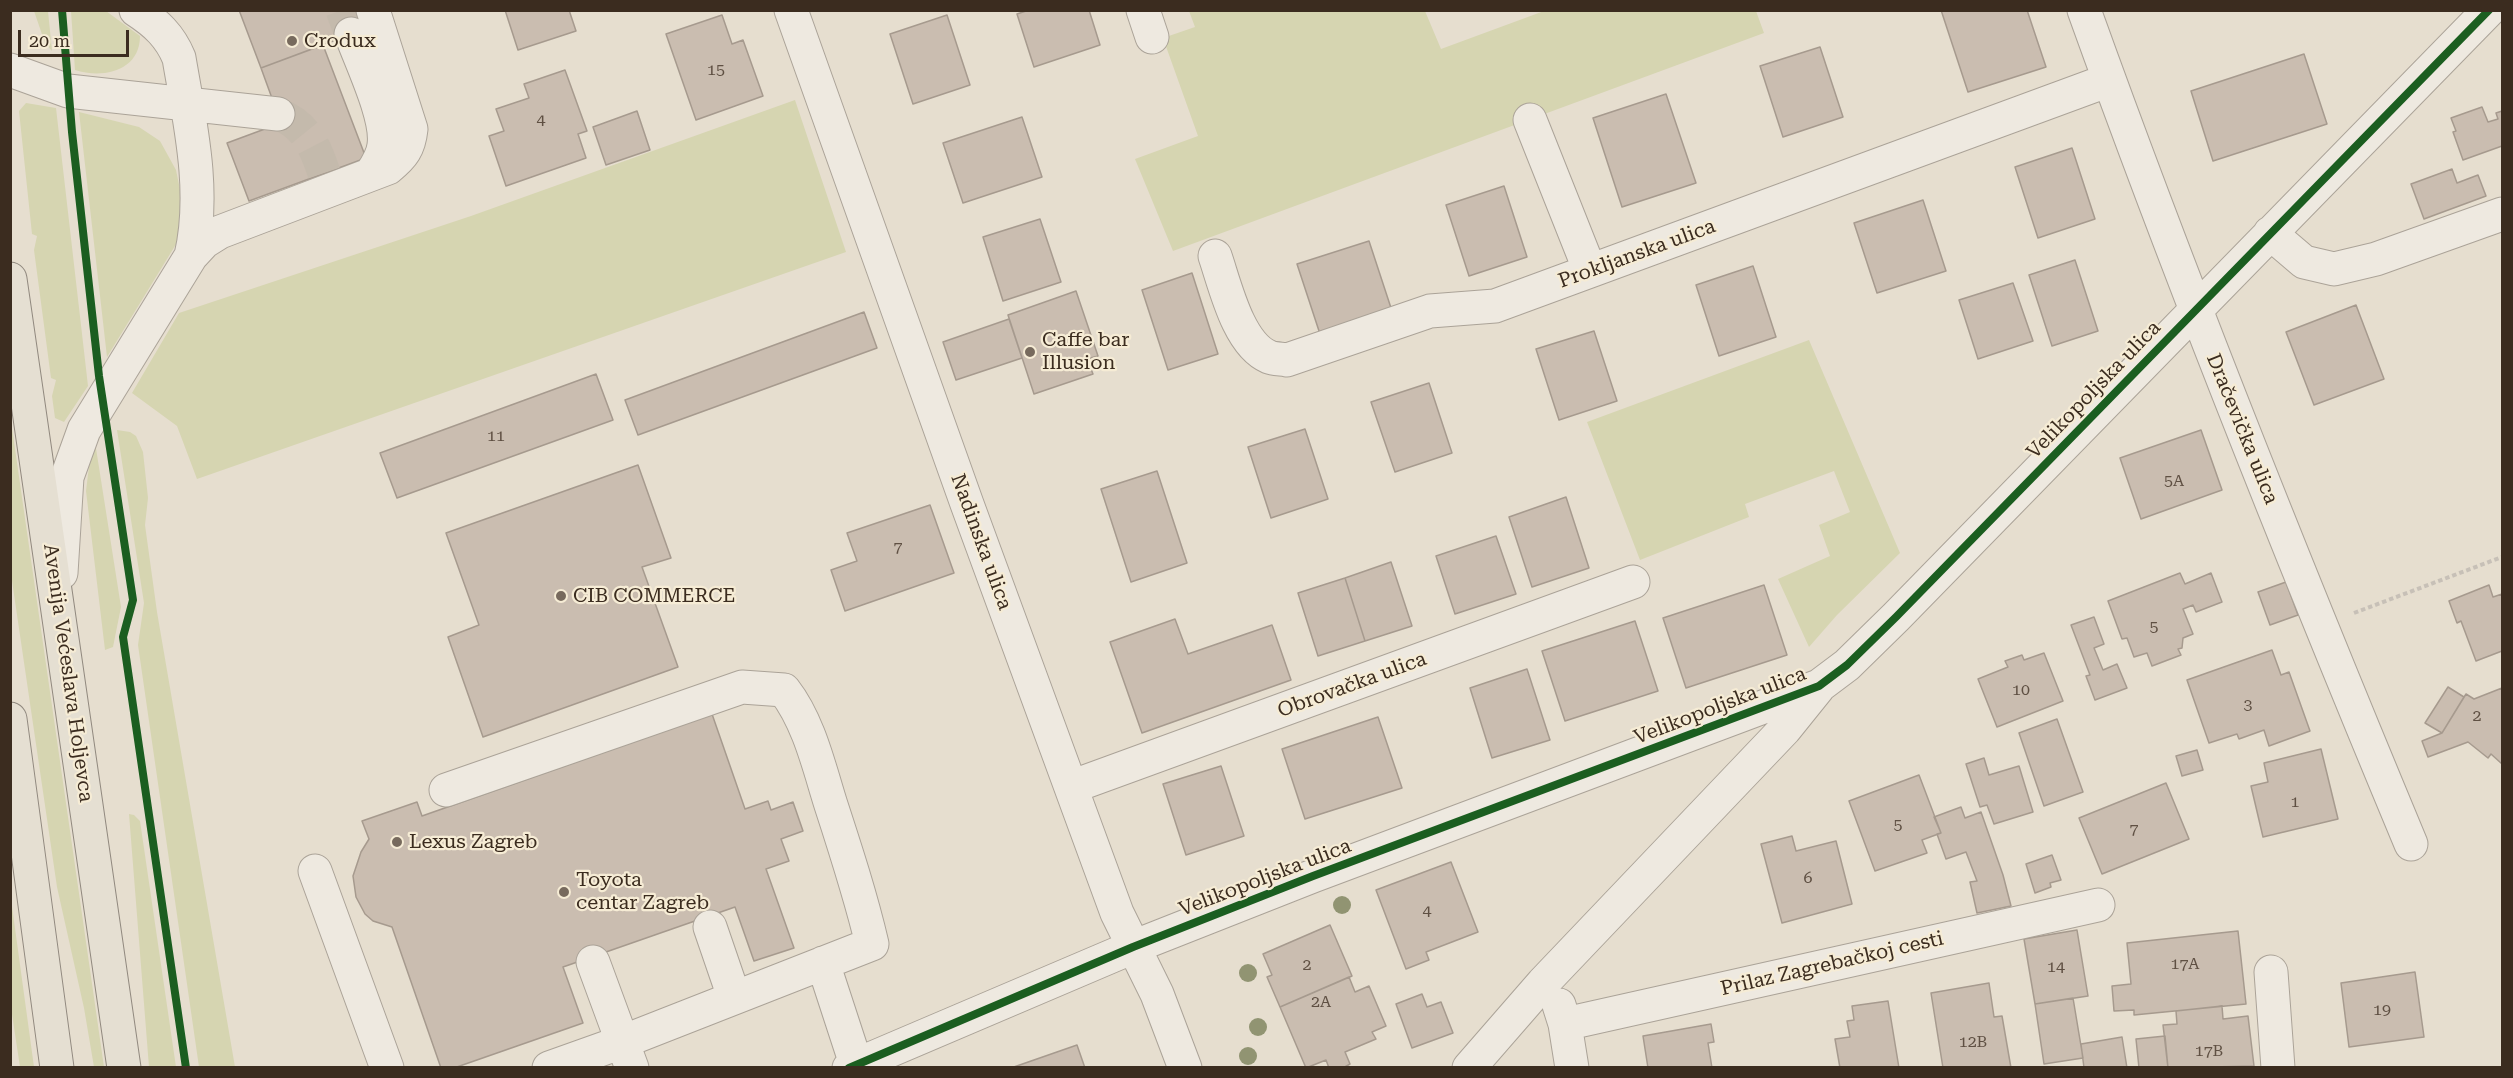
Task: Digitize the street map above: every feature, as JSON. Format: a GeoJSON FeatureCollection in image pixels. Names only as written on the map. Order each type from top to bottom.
{"type":"FeatureCollection","features":[{"type":"Feature","properties":{"kind":"main road","name":"Avenija Većeslava Holjevca"},"geometry":{"type":"LineString","coordinates":[[10,279],[124,1068]]}},
{"type":"Feature","properties":{"kind":"main road"},"geometry":{"type":"LineString","coordinates":[[10,719],[57,1068]]}},
{"type":"Feature","properties":{"kind":"street"},"geometry":{"type":"LineString","coordinates":[[59,610],[67,477],[84,430],[191,256],[204,242],[220,232],[327,182],[371,174],[388,168],[403,156],[410,143],[411,129],[373,10]]}},
{"type":"Feature","properties":{"kind":"street","name":"Nadinska ulica"},"geometry":{"type":"LineString","coordinates":[[791,10],[966,504],[1117,913],[1157,994],[1185,1068]]}},
{"type":"Feature","properties":{"kind":"street","name":"Dračevička ulica"},"geometry":{"type":"LineString","coordinates":[[2084,10],[2195,309],[2320,626],[2411,843]]}},
{"type":"Feature","properties":{"kind":"street","name":"Velikopoljska ulica"},"geometry":{"type":"LineString","coordinates":[[852,1066],[1133,947],[1313,876],[1819,686],[1847,665],[1896,617],[2488,10]]}},
{"type":"Feature","properties":{"kind":"street"},"geometry":{"type":"LineString","coordinates":[[146,13],[173,43],[179,58],[194,156],[198,208],[197,230],[191,256]]}},
{"type":"Feature","properties":{"kind":"street"},"geometry":{"type":"LineString","coordinates":[[351,34],[383,123],[385,143],[382,157],[371,174]]}},
{"type":"Feature","properties":{"kind":"street"},"geometry":{"type":"LineString","coordinates":[[10,70],[68,91],[278,114]]}},
{"type":"Feature","properties":{"kind":"street","name":"Prokljanska ulica"},"geometry":{"type":"LineString","coordinates":[[1215,256],[1247,338],[1269,357],[1287,360],[1430,311],[1495,306],[2109,80]]}},
{"type":"Feature","properties":{"kind":"street"},"geometry":{"type":"LineString","coordinates":[[1530,120],[1590,271]]}},
{"type":"Feature","properties":{"kind":"street"},"geometry":{"type":"LineString","coordinates":[[2270,233],[2304,262],[2334,269],[2376,259],[2502,214]]}},
{"type":"Feature","properties":{"kind":"street","name":"Obrovačka ulica"},"geometry":{"type":"LineString","coordinates":[[1071,788],[1633,582]]}},
{"type":"Feature","properties":{"kind":"street"},"geometry":{"type":"LineString","coordinates":[[1468,1068],[1543,983],[1785,729],[1819,686]]}},
{"type":"Feature","properties":{"kind":"street"},"geometry":{"type":"LineString","coordinates":[[446,790],[742,687],[784,690],[794,704],[814,750],[862,904],[872,944],[734,998],[627,1055],[549,1068]]}},
{"type":"Feature","properties":{"kind":"street"},"geometry":{"type":"LineString","coordinates":[[315,872],[387,1068]]}},
{"type":"Feature","properties":{"kind":"street","name":"Prilaz Zagrebačkoj cesti"},"geometry":{"type":"LineString","coordinates":[[1565,1024],[2098,905]]}},
{"type":"Feature","properties":{"kind":"street"},"geometry":{"type":"LineString","coordinates":[[710,927],[734,998]]}},
{"type":"Feature","properties":{"kind":"street"},"geometry":{"type":"LineString","coordinates":[[593,962],[627,1055]]}},
{"type":"Feature","properties":{"kind":"street"},"geometry":{"type":"LineString","coordinates":[[823,963],[852,1066]]}},
{"type":"Feature","properties":{"kind":"street"},"geometry":{"type":"LineString","coordinates":[[2271,972],[2278,1068]]}},
{"type":"Feature","properties":{"kind":"street"},"geometry":{"type":"LineString","coordinates":[[1543,983],[1561,1008],[1572,1068]]}},
{"type":"Feature","properties":{"kind":"path"},"geometry":{"type":"LineString","coordinates":[[2320,626],[2502,557]]}},
{"type":"Feature","properties":{"kind":"green space"},"geometry":{"type":"Polygon","coordinates":[[[34,11],[48,11],[52,51],[45,43],[34,11]]]}},
{"type":"Feature","properties":{"kind":"green space"},"geometry":{"type":"Polygon","coordinates":[[[71,11],[106,11],[140,36],[134,57],[118,70],[86,73],[75,70],[71,11]]]}},
{"type":"Feature","properties":{"kind":"green space"},"geometry":{"type":"Polygon","coordinates":[[[1189,11],[1425,11],[1441,49],[1544,11],[1756,11],[1764,33],[1173,251],[1135,159],[1198,136],[1163,38],[1195,27],[1189,11]]]}},
{"type":"Feature","properties":{"kind":"green space"},"geometry":{"type":"Polygon","coordinates":[[[795,100],[846,252],[197,479],[177,426],[132,393],[179,313],[471,216],[795,100]]]}},
{"type":"Feature","properties":{"kind":"green space"},"geometry":{"type":"Polygon","coordinates":[[[26,103],[56,108],[88,386],[64,422],[55,418],[52,396],[56,380],[51,378],[34,250],[37,236],[32,234],[19,111],[26,103]]]}},
{"type":"Feature","properties":{"kind":"green space"},"geometry":{"type":"Polygon","coordinates":[[[79,112],[139,127],[160,141],[176,170],[184,209],[178,241],[107,357],[79,112]]]}},
{"type":"Feature","properties":{"kind":"green space"},"geometry":{"type":"Polygon","coordinates":[[[1809,340],[1900,553],[1837,615],[1809,647],[1778,579],[1830,556],[1819,525],[1850,512],[1834,471],[1745,504],[1749,517],[1640,560],[1587,422],[1809,340]]]}},
{"type":"Feature","properties":{"kind":"green space"},"geometry":{"type":"Polygon","coordinates":[[[10,414],[104,1067],[94,1067],[84,1008],[57,887],[11,574],[10,414]]]}},
{"type":"Feature","properties":{"kind":"green space"},"geometry":{"type":"Polygon","coordinates":[[[117,430],[130,432],[136,436],[143,452],[148,498],[145,525],[157,612],[235,1067],[199,1067],[138,645],[144,603],[117,430]]]}},
{"type":"Feature","properties":{"kind":"green space"},"geometry":{"type":"Polygon","coordinates":[[[95,442],[121,607],[113,647],[105,650],[86,491],[90,458],[95,442]]]}},
{"type":"Feature","properties":{"kind":"green space"},"geometry":{"type":"Polygon","coordinates":[[[129,814],[134,815],[140,821],[176,1067],[149,1067],[129,814]]]}},
{"type":"Feature","properties":{"kind":"green space"},"geometry":{"type":"Polygon","coordinates":[[[11,899],[34,1067],[20,1067],[10,1001],[11,899]]]}},
{"type":"Feature","properties":{"kind":"building","name":"Crodux"},"geometry":{"type":"Polygon","coordinates":[[[239,10],[362,10],[368,28],[261,68],[239,10]]]}},
{"type":"Feature","properties":{"kind":"building"},"geometry":{"type":"Polygon","coordinates":[[[505,10],[569,10],[576,31],[518,50],[505,10]]]}},
{"type":"Feature","properties":{"kind":"building"},"geometry":{"type":"Polygon","coordinates":[[[1029,10],[1089,10],[1100,45],[1034,67],[1017,14],[1029,10]]]}},
{"type":"Feature","properties":{"kind":"building"},"geometry":{"type":"Polygon","coordinates":[[[1941,10],[2027,10],[2046,67],[1968,92],[1941,10]]]}},
{"type":"Feature","properties":{"kind":"building"},"geometry":{"type":"Polygon","coordinates":[[[722,15],[732,44],[743,40],[763,96],[696,120],[666,34],[722,15]]]}},
{"type":"Feature","properties":{"kind":"building"},"geometry":{"type":"Polygon","coordinates":[[[947,15],[970,85],[913,104],[890,34],[947,15]]]}},
{"type":"Feature","properties":{"kind":"building"},"geometry":{"type":"Polygon","coordinates":[[[323,45],[366,158],[249,201],[227,143],[281,123],[261,68],[323,45]]]}},
{"type":"Feature","properties":{"kind":"building"},"geometry":{"type":"Polygon","coordinates":[[[1820,47],[1843,117],[1783,137],[1760,66],[1820,47]]]}},
{"type":"Feature","properties":{"kind":"building"},"geometry":{"type":"Polygon","coordinates":[[[2304,54],[2327,124],[2213,161],[2191,91],[2304,54]]]}},
{"type":"Feature","properties":{"kind":"building"},"geometry":{"type":"Polygon","coordinates":[[[565,70],[587,131],[578,134],[586,158],[506,186],[489,136],[504,131],[496,109],[529,98],[524,84],[565,70]]]}},
{"type":"Feature","properties":{"kind":"building"},"geometry":{"type":"Polygon","coordinates":[[[1666,94],[1696,183],[1622,207],[1593,118],[1666,94]]]}},
{"type":"Feature","properties":{"kind":"building"},"geometry":{"type":"Polygon","coordinates":[[[2482,107],[2488,122],[2498,119],[2496,113],[2502,111],[2502,146],[2463,160],[2453,132],[2456,131],[2451,118],[2482,107]]]}},
{"type":"Feature","properties":{"kind":"building"},"geometry":{"type":"Polygon","coordinates":[[[637,111],[650,150],[606,165],[593,127],[637,111]]]}},
{"type":"Feature","properties":{"kind":"building"},"geometry":{"type":"Polygon","coordinates":[[[1022,117],[1042,177],[963,203],[943,143],[1022,117]]]}},
{"type":"Feature","properties":{"kind":"building"},"geometry":{"type":"Polygon","coordinates":[[[2072,148],[2095,219],[2038,238],[2015,167],[2072,148]]]}},
{"type":"Feature","properties":{"kind":"building"},"geometry":{"type":"Polygon","coordinates":[[[2452,169],[2457,183],[2478,175],[2486,196],[2424,219],[2411,184],[2452,169]]]}},
{"type":"Feature","properties":{"kind":"building"},"geometry":{"type":"Polygon","coordinates":[[[1504,186],[1527,257],[1469,276],[1446,205],[1504,186]]]}},
{"type":"Feature","properties":{"kind":"building"},"geometry":{"type":"Polygon","coordinates":[[[1923,200],[1946,271],[1877,293],[1854,223],[1923,200]]]}},
{"type":"Feature","properties":{"kind":"building"},"geometry":{"type":"Polygon","coordinates":[[[1040,219],[1061,282],[1003,301],[983,237],[1040,219]]]}},
{"type":"Feature","properties":{"kind":"building"},"geometry":{"type":"Polygon","coordinates":[[[1369,241],[1392,311],[1320,334],[1297,264],[1369,241]]]}},
{"type":"Feature","properties":{"kind":"building"},"geometry":{"type":"Polygon","coordinates":[[[2075,260],[2098,331],[2052,346],[2029,275],[2075,260]]]}},
{"type":"Feature","properties":{"kind":"building"},"geometry":{"type":"Polygon","coordinates":[[[1753,266],[1776,337],[1719,356],[1696,285],[1753,266]]]}},
{"type":"Feature","properties":{"kind":"building"},"geometry":{"type":"Polygon","coordinates":[[[1192,273],[1218,354],[1168,370],[1142,290],[1192,273]]]}},
{"type":"Feature","properties":{"kind":"building"},"geometry":{"type":"Polygon","coordinates":[[[2013,283],[2033,341],[1978,359],[1959,300],[2013,283]]]}},
{"type":"Feature","properties":{"kind":"building"},"geometry":{"type":"Polygon","coordinates":[[[1076,291],[1098,356],[1087,359],[1093,374],[1034,394],[1008,315],[1076,291]]]}},
{"type":"Feature","properties":{"kind":"building"},"geometry":{"type":"Polygon","coordinates":[[[2356,305],[2384,379],[2314,405],[2286,332],[2356,305]]]}},
{"type":"Feature","properties":{"kind":"building"},"geometry":{"type":"Polygon","coordinates":[[[864,312],[877,348],[638,435],[625,400],[864,312]]]}},
{"type":"Feature","properties":{"kind":"building"},"geometry":{"type":"Polygon","coordinates":[[[1009,319],[1022,358],[956,380],[943,342],[1009,319]]]}},
{"type":"Feature","properties":{"kind":"building"},"geometry":{"type":"Polygon","coordinates":[[[1594,331],[1617,401],[1559,420],[1536,349],[1594,331]]]}},
{"type":"Feature","properties":{"kind":"building"},"geometry":{"type":"Polygon","coordinates":[[[596,374],[613,420],[397,498],[380,453],[596,374]]]}},
{"type":"Feature","properties":{"kind":"building"},"geometry":{"type":"Polygon","coordinates":[[[1429,383],[1452,453],[1395,472],[1371,402],[1429,383]]]}},
{"type":"Feature","properties":{"kind":"building"},"geometry":{"type":"Polygon","coordinates":[[[1305,429],[1328,499],[1271,518],[1248,447],[1305,429]]]}},
{"type":"Feature","properties":{"kind":"building"},"geometry":{"type":"Polygon","coordinates":[[[2201,430],[2222,490],[2141,519],[2120,458],[2201,430]]]}},
{"type":"Feature","properties":{"kind":"building","name":"CIB COMMERCE"},"geometry":{"type":"Polygon","coordinates":[[[638,465],[671,558],[642,567],[678,667],[483,737],[448,637],[479,625],[446,533],[638,465]]]}},
{"type":"Feature","properties":{"kind":"building"},"geometry":{"type":"Polygon","coordinates":[[[1157,471],[1187,563],[1131,582],[1101,489],[1157,471]]]}},
{"type":"Feature","properties":{"kind":"building"},"geometry":{"type":"Polygon","coordinates":[[[1566,497],[1589,568],[1532,587],[1509,517],[1566,497]]]}},
{"type":"Feature","properties":{"kind":"building"},"geometry":{"type":"Polygon","coordinates":[[[930,505],[954,573],[845,611],[831,570],[857,561],[847,533],[930,505]]]}},
{"type":"Feature","properties":{"kind":"building"},"geometry":{"type":"Polygon","coordinates":[[[1496,536],[1516,594],[1455,614],[1436,556],[1496,536]]]}},
{"type":"Feature","properties":{"kind":"building"},"geometry":{"type":"Polygon","coordinates":[[[1391,562],[1412,626],[1365,641],[1345,578],[1391,562]]]}},
{"type":"Feature","properties":{"kind":"building"},"geometry":{"type":"Polygon","coordinates":[[[2180,573],[2185,584],[2211,573],[2222,602],[2196,612],[2193,605],[2183,609],[2193,634],[2183,638],[2182,648],[2178,649],[2181,655],[2152,666],[2147,653],[2134,657],[2127,638],[2122,639],[2108,601],[2180,573]]]}},
{"type":"Feature","properties":{"kind":"building"},"geometry":{"type":"Polygon","coordinates":[[[1345,578],[1365,641],[1318,656],[1298,593],[1345,578]]]}},
{"type":"Feature","properties":{"kind":"building"},"geometry":{"type":"Polygon","coordinates":[[[2286,582],[2298,615],[2270,625],[2258,592],[2286,582]]]}},
{"type":"Feature","properties":{"kind":"building"},"geometry":{"type":"Polygon","coordinates":[[[1764,585],[1787,655],[1686,688],[1663,618],[1764,585]]]}},
{"type":"Feature","properties":{"kind":"building"},"geometry":{"type":"Polygon","coordinates":[[[2489,585],[2493,597],[2502,594],[2502,651],[2476,661],[2461,621],[2457,623],[2449,601],[2489,585]]]}},
{"type":"Feature","properties":{"kind":"building"},"geometry":{"type":"Polygon","coordinates":[[[2094,617],[2104,644],[2094,648],[2103,670],[2117,664],[2127,688],[2095,700],[2086,676],[2090,675],[2071,625],[2094,617]]]}},
{"type":"Feature","properties":{"kind":"building"},"geometry":{"type":"Polygon","coordinates":[[[1175,619],[1188,654],[1272,625],[1291,680],[1142,733],[1110,642],[1175,619]]]}},
{"type":"Feature","properties":{"kind":"building"},"geometry":{"type":"Polygon","coordinates":[[[1635,621],[1658,691],[1565,721],[1542,651],[1635,621]]]}},
{"type":"Feature","properties":{"kind":"building"},"geometry":{"type":"Polygon","coordinates":[[[2272,650],[2281,675],[2289,672],[2310,731],[2269,746],[2264,730],[2239,739],[2237,734],[2209,743],[2187,680],[2272,650]]]}},
{"type":"Feature","properties":{"kind":"building"},"geometry":{"type":"Polygon","coordinates":[[[2044,653],[2063,701],[1997,727],[1978,679],[2008,667],[2005,661],[2022,655],[2024,660],[2044,653]]]}},
{"type":"Feature","properties":{"kind":"building"},"geometry":{"type":"Polygon","coordinates":[[[1527,669],[1550,740],[1492,758],[1470,688],[1527,669]]]}},
{"type":"Feature","properties":{"kind":"building"},"geometry":{"type":"Polygon","coordinates":[[[2448,687],[2464,697],[2442,733],[2425,723],[2448,687]]]}},
{"type":"Feature","properties":{"kind":"building"},"geometry":{"type":"Polygon","coordinates":[[[2502,688],[2502,764],[2491,754],[2488,758],[2468,742],[2428,757],[2422,741],[2442,733],[2466,694],[2474,699],[2502,688]]]}},
{"type":"Feature","properties":{"kind":"building","name":"Toyota centar Zagreb"},"geometry":{"type":"Polygon","coordinates":[[[712,714],[745,809],[768,801],[771,810],[793,802],[803,831],[781,839],[789,861],[766,869],[794,948],[754,961],[735,907],[563,967],[583,1023],[454,1068],[441,1068],[392,927],[373,921],[365,914],[356,897],[353,876],[361,852],[369,839],[362,821],[417,802],[422,816],[712,714]]]}},
{"type":"Feature","properties":{"kind":"building"},"geometry":{"type":"Polygon","coordinates":[[[1378,717],[1402,788],[1305,819],[1282,749],[1378,717]]]}},
{"type":"Feature","properties":{"kind":"building"},"geometry":{"type":"Polygon","coordinates":[[[2057,719],[2083,792],[2044,806],[2019,733],[2057,719]]]}},
{"type":"Feature","properties":{"kind":"building"},"geometry":{"type":"Polygon","coordinates":[[[2321,749],[2338,819],[2263,837],[2251,786],[2268,782],[2264,763],[2321,749]]]}},
{"type":"Feature","properties":{"kind":"building"},"geometry":{"type":"Polygon","coordinates":[[[2197,750],[2203,770],[2182,776],[2176,756],[2197,750]]]}},
{"type":"Feature","properties":{"kind":"building"},"geometry":{"type":"Polygon","coordinates":[[[1984,758],[1989,775],[2019,766],[2033,812],[1994,824],[1987,805],[1980,807],[1966,764],[1984,758]]]}},
{"type":"Feature","properties":{"kind":"building"},"geometry":{"type":"Polygon","coordinates":[[[1221,766],[1244,836],[1186,855],[1163,784],[1221,766]]]}},
{"type":"Feature","properties":{"kind":"building"},"geometry":{"type":"Polygon","coordinates":[[[1919,775],[1941,833],[1922,840],[1927,853],[1875,871],[1849,801],[1919,775]]]}},
{"type":"Feature","properties":{"kind":"building"},"geometry":{"type":"Polygon","coordinates":[[[2166,783],[2189,839],[2102,874],[2079,818],[2166,783]]]}},
{"type":"Feature","properties":{"kind":"building"},"geometry":{"type":"Polygon","coordinates":[[[1961,807],[1965,818],[1981,812],[2003,875],[2011,906],[1977,913],[1970,882],[1977,881],[1966,852],[1946,859],[1937,834],[1941,833],[1934,817],[1961,807]]]}},
{"type":"Feature","properties":{"kind":"building"},"geometry":{"type":"Polygon","coordinates":[[[1792,836],[1796,851],[1836,841],[1852,904],[1782,923],[1761,844],[1792,836]]]}},
{"type":"Feature","properties":{"kind":"building"},"geometry":{"type":"Polygon","coordinates":[[[2052,855],[2061,880],[2050,883],[2051,887],[2035,893],[2026,864],[2052,855]]]}},
{"type":"Feature","properties":{"kind":"building"},"geometry":{"type":"Polygon","coordinates":[[[1451,862],[1478,932],[1426,952],[1429,960],[1406,969],[1376,890],[1451,862]]]}},
{"type":"Feature","properties":{"kind":"building"},"geometry":{"type":"Polygon","coordinates":[[[1330,925],[1352,976],[1280,1007],[1267,977],[1272,975],[1263,954],[1330,925]]]}},
{"type":"Feature","properties":{"kind":"building"},"geometry":{"type":"Polygon","coordinates":[[[2077,930],[2088,996],[2035,1004],[2024,939],[2077,930]]]}},
{"type":"Feature","properties":{"kind":"building"},"geometry":{"type":"Polygon","coordinates":[[[2238,931],[2246,1004],[2134,1015],[2134,1010],[2114,1011],[2112,986],[2131,984],[2127,943],[2238,931]]]}},
{"type":"Feature","properties":{"kind":"building"},"geometry":{"type":"Polygon","coordinates":[[[2415,972],[2424,1037],[2349,1047],[2341,983],[2415,972]]]}},
{"type":"Feature","properties":{"kind":"building"},"geometry":{"type":"Polygon","coordinates":[[[1349,977],[1355,992],[1369,986],[1386,1026],[1372,1032],[1376,1039],[1345,1052],[1350,1064],[1343,1068],[1329,1068],[1326,1060],[1306,1068],[1280,1007],[1349,977]]]}},
{"type":"Feature","properties":{"kind":"building"},"geometry":{"type":"Polygon","coordinates":[[[1989,983],[1994,1017],[2002,1016],[2011,1068],[1943,1068],[1931,993],[1989,983]]]}},
{"type":"Feature","properties":{"kind":"building"},"geometry":{"type":"Polygon","coordinates":[[[1422,994],[1427,1007],[1441,1002],[1453,1033],[1412,1048],[1396,1004],[1422,994]]]}},
{"type":"Feature","properties":{"kind":"building"},"geometry":{"type":"Polygon","coordinates":[[[2073,998],[2083,1058],[2044,1064],[2035,1004],[2073,998]]]}},
{"type":"Feature","properties":{"kind":"building"},"geometry":{"type":"Polygon","coordinates":[[[1888,1001],[1899,1068],[1840,1068],[1835,1039],[1850,1037],[1847,1021],[1854,1020],[1852,1006],[1888,1001]]]}},
{"type":"Feature","properties":{"kind":"building"},"geometry":{"type":"Polygon","coordinates":[[[2222,1006],[2223,1019],[2248,1016],[2254,1066],[2168,1068],[2163,1025],[2177,1024],[2176,1011],[2222,1006]]]}},
{"type":"Feature","properties":{"kind":"building"},"geometry":{"type":"Polygon","coordinates":[[[1711,1024],[1714,1042],[1708,1043],[1712,1068],[1648,1068],[1643,1036],[1711,1024]]]}},
{"type":"Feature","properties":{"kind":"building"},"geometry":{"type":"Polygon","coordinates":[[[2165,1036],[2168,1068],[2139,1068],[2136,1039],[2165,1036]]]}},
{"type":"Feature","properties":{"kind":"building"},"geometry":{"type":"Polygon","coordinates":[[[2122,1037],[2127,1068],[2084,1068],[2081,1044],[2122,1037]]]}},
{"type":"Feature","properties":{"kind":"building"},"geometry":{"type":"Polygon","coordinates":[[[1077,1045],[1085,1068],[1011,1068],[1077,1045]]]}},
{"type":"Feature","properties":{"kind":"tunnel"},"geometry":{"type":"LineString","coordinates":[[342,10],[351,34]]}},
{"type":"Feature","properties":{"kind":"tunnel"},"geometry":{"type":"LineString","coordinates":[[278,114],[302,130],[313,145],[324,173]]}},
{"type":"Feature","properties":{"kind":"cycle path"},"geometry":{"type":"LineString","coordinates":[[62,10],[72,132],[99,376],[133,600],[123,637],[186,1068]]}},
{"type":"Feature","properties":{"kind":"cycle path"},"geometry":{"type":"LineString","coordinates":[[849,1068],[1133,947],[1313,876],[1819,686],[1847,665],[1896,617],[2489,10]]}},
{"type":"Feature","properties":{"kind":"place","name":"Crodux"},"geometry":{"type":"Point","coordinates":[292,41]}},
{"type":"Feature","properties":{"kind":"place","name":"Caffe bar Illusion"},"geometry":{"type":"Point","coordinates":[1030,352]}},
{"type":"Feature","properties":{"kind":"place","name":"CIB COMMERCE"},"geometry":{"type":"Point","coordinates":[561,596]}},
{"type":"Feature","properties":{"kind":"place","name":"Lexus Zagreb"},"geometry":{"type":"Point","coordinates":[397,842]}},
{"type":"Feature","properties":{"kind":"place","name":"Toyota centar Zagreb"},"geometry":{"type":"Point","coordinates":[564,892]}}]}
